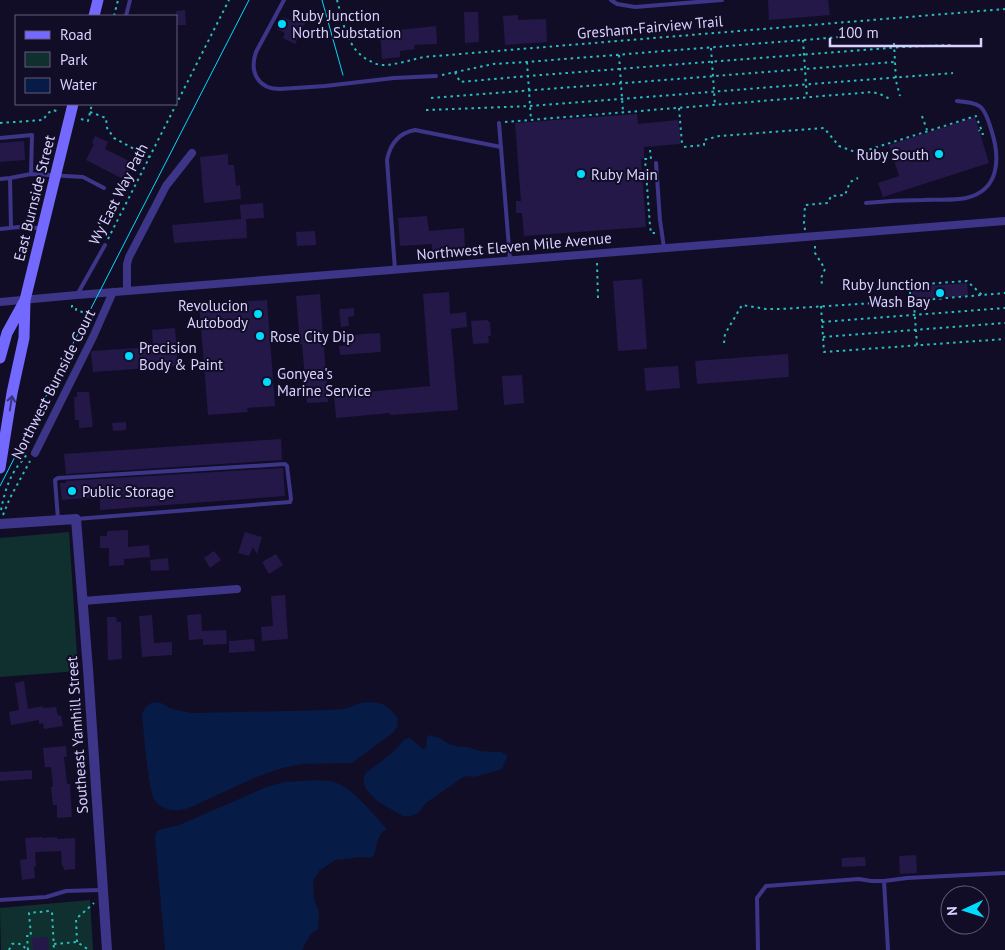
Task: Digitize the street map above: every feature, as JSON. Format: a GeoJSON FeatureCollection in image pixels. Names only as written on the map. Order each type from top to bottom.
{"type":"FeatureCollection","features":[{"type":"Feature","properties":{"kind":"main road"},"geometry":{"type":"LineString","coordinates":[[94,15],[98,0]]}},
{"type":"Feature","properties":{"kind":"main road","name":"East Burnside Street"},"geometry":{"type":"LineString","coordinates":[[0,468],[12,393],[24,338],[25,300],[73,105]]}},
{"type":"Feature","properties":{"kind":"main road","name":"East Burnside Street"},"geometry":{"type":"LineString","coordinates":[[0,358],[7,333],[25,300]]}},
{"type":"Feature","properties":{"kind":"street"},"geometry":{"type":"LineString","coordinates":[[127,291],[127,264],[129,257],[166,186],[192,153]]}},
{"type":"Feature","properties":{"kind":"street","name":"Northwest Eleven Mile Avenue"},"geometry":{"type":"LineString","coordinates":[[0,302],[1005,221]]}},
{"type":"Feature","properties":{"kind":"street","name":"Northwest Burnside Court"},"geometry":{"type":"LineString","coordinates":[[35,453],[93,337],[113,292]]}},
{"type":"Feature","properties":{"kind":"street"},"geometry":{"type":"LineString","coordinates":[[2,519],[76,519]]}},
{"type":"Feature","properties":{"kind":"street","name":"Southeast Yamhill Street"},"geometry":{"type":"LineString","coordinates":[[76,519],[107,950]]}},
{"type":"Feature","properties":{"kind":"street"},"geometry":{"type":"LineString","coordinates":[[83,601],[236,589]]}},
{"type":"Feature","properties":{"kind":"lane"},"geometry":{"type":"LineString","coordinates":[[126,15],[130,0]]}},
{"type":"Feature","properties":{"kind":"lane"},"geometry":{"type":"LineString","coordinates":[[284,0],[256,52],[254,61],[256,76],[266,87],[274,89],[298,88],[394,78],[436,76]]}},
{"type":"Feature","properties":{"kind":"lane"},"geometry":{"type":"LineString","coordinates":[[610,0],[617,4],[635,7],[722,0]]}},
{"type":"Feature","properties":{"kind":"lane"},"geometry":{"type":"LineString","coordinates":[[866,204],[899,200],[959,199],[972,196],[988,185],[994,175],[997,162],[994,139],[988,118],[982,107],[977,104],[957,101]]}},
{"type":"Feature","properties":{"kind":"lane"},"geometry":{"type":"LineString","coordinates":[[499,122],[510,260]]}},
{"type":"Feature","properties":{"kind":"lane"},"geometry":{"type":"LineString","coordinates":[[395,270],[387,160],[392,145],[399,136],[408,131],[415,130],[501,147]]}},
{"type":"Feature","properties":{"kind":"lane"},"geometry":{"type":"LineString","coordinates":[[0,138],[32,135],[31,174]]}},
{"type":"Feature","properties":{"kind":"lane"},"geometry":{"type":"LineString","coordinates":[[656,163],[664,248]]}},
{"type":"Feature","properties":{"kind":"lane"},"geometry":{"type":"LineString","coordinates":[[0,178],[31,174],[83,177],[104,188]]}},
{"type":"Feature","properties":{"kind":"lane"},"geometry":{"type":"LineString","coordinates":[[10,178],[11,228]]}},
{"type":"Feature","properties":{"kind":"lane"},"geometry":{"type":"LineString","coordinates":[[0,229],[42,228]]}},
{"type":"Feature","properties":{"kind":"lane","name":"Wy'East Way Path"},"geometry":{"type":"LineString","coordinates":[[77,295],[105,245]]}},
{"type":"Feature","properties":{"kind":"lane"},"geometry":{"type":"LineString","coordinates":[[58,520],[55,480],[58,478],[284,464],[287,466],[290,502],[76,519]]}},
{"type":"Feature","properties":{"kind":"lane"},"geometry":{"type":"LineString","coordinates":[[758,950],[756,898],[766,886],[859,879],[884,881],[1005,873]]}},
{"type":"Feature","properties":{"kind":"lane"},"geometry":{"type":"LineString","coordinates":[[884,881],[888,950]]}},
{"type":"Feature","properties":{"kind":"lane"},"geometry":{"type":"LineString","coordinates":[[0,900],[46,897],[66,891],[103,892]]}},
{"type":"Feature","properties":{"kind":"path"},"geometry":{"type":"LineString","coordinates":[[114,15],[118,0]]}},
{"type":"Feature","properties":{"kind":"path","name":"Wy'East Way Path"},"geometry":{"type":"LineString","coordinates":[[178,101],[229,0]]}},
{"type":"Feature","properties":{"kind":"path","name":"Gresham-Fairview Trail"},"geometry":{"type":"LineString","coordinates":[[337,0],[352,47],[361,56],[380,65],[407,62],[424,57],[1005,9]]}},
{"type":"Feature","properties":{"kind":"path"},"geometry":{"type":"LineString","coordinates":[[436,76],[493,64],[853,36]]}},
{"type":"Feature","properties":{"kind":"path"},"geometry":{"type":"LineString","coordinates":[[803,40],[807,98]]}},
{"type":"Feature","properties":{"kind":"path"},"geometry":{"type":"LineString","coordinates":[[894,43],[897,88],[900,96]]}},
{"type":"Feature","properties":{"kind":"path"},"geometry":{"type":"LineString","coordinates":[[455,72],[460,82],[953,45]]}},
{"type":"Feature","properties":{"kind":"path"},"geometry":{"type":"LineString","coordinates":[[711,48],[715,105]]}},
{"type":"Feature","properties":{"kind":"path"},"geometry":{"type":"LineString","coordinates":[[619,55],[623,112]]}},
{"type":"Feature","properties":{"kind":"path"},"geometry":{"type":"LineString","coordinates":[[527,62],[531,120]]}},
{"type":"Feature","properties":{"kind":"path"},"geometry":{"type":"LineString","coordinates":[[431,98],[895,62]]}},
{"type":"Feature","properties":{"kind":"path"},"geometry":{"type":"LineString","coordinates":[[426,110],[530,106],[953,73]]}},
{"type":"Feature","properties":{"kind":"path"},"geometry":{"type":"LineString","coordinates":[[499,122],[872,92],[890,98]]}},
{"type":"Feature","properties":{"kind":"path","name":"Wy'East Way Path"},"geometry":{"type":"LineString","coordinates":[[105,245],[176,105]]}},
{"type":"Feature","properties":{"kind":"path"},"geometry":{"type":"LineString","coordinates":[[679,108],[683,146],[704,146],[704,140],[719,136],[824,128],[839,146],[858,154],[976,116],[983,134],[979,130]]}},
{"type":"Feature","properties":{"kind":"path"},"geometry":{"type":"LineString","coordinates":[[0,123],[43,120],[53,110]]}},
{"type":"Feature","properties":{"kind":"path"},"geometry":{"type":"LineString","coordinates":[[90,112],[106,118],[107,128],[114,138],[150,157]]}},
{"type":"Feature","properties":{"kind":"path"},"geometry":{"type":"LineString","coordinates":[[922,116],[927,132]]}},
{"type":"Feature","properties":{"kind":"path"},"geometry":{"type":"LineString","coordinates":[[641,160],[651,159],[650,150]]}},
{"type":"Feature","properties":{"kind":"path"},"geometry":{"type":"LineString","coordinates":[[645,160],[650,226],[651,233],[654,233]]}},
{"type":"Feature","properties":{"kind":"path"},"geometry":{"type":"LineString","coordinates":[[806,237],[804,223],[805,204],[828,202],[831,196],[846,194],[850,182],[858,178]]}},
{"type":"Feature","properties":{"kind":"path"},"geometry":{"type":"LineString","coordinates":[[815,246],[815,253],[826,269],[821,278],[822,284]]}},
{"type":"Feature","properties":{"kind":"path"},"geometry":{"type":"LineString","coordinates":[[597,263],[598,298]]}},
{"type":"Feature","properties":{"kind":"path"},"geometry":{"type":"LineString","coordinates":[[917,346],[914,304],[911,299],[910,285],[968,281],[982,295]]}},
{"type":"Feature","properties":{"kind":"path"},"geometry":{"type":"LineString","coordinates":[[724,343],[725,334],[742,305],[766,309],[912,301],[1005,293]]}},
{"type":"Feature","properties":{"kind":"path"},"geometry":{"type":"LineString","coordinates":[[77,295],[72,307],[73,309],[96,317]]}},
{"type":"Feature","properties":{"kind":"path"},"geometry":{"type":"LineString","coordinates":[[820,306],[824,352],[1005,339]]}},
{"type":"Feature","properties":{"kind":"path"},"geometry":{"type":"LineString","coordinates":[[822,322],[1005,308]]}},
{"type":"Feature","properties":{"kind":"path"},"geometry":{"type":"LineString","coordinates":[[823,337],[1005,323]]}},
{"type":"Feature","properties":{"kind":"path","name":"Northwest Burnside Court"},"geometry":{"type":"LineString","coordinates":[[2,519],[10,498],[35,453]]}},
{"type":"Feature","properties":{"kind":"path"},"geometry":{"type":"LineString","coordinates":[[77,942],[76,919],[103,892]]}},
{"type":"Feature","properties":{"kind":"path"},"geometry":{"type":"LineString","coordinates":[[27,950],[27,936],[31,936],[29,913],[52,912],[54,950]]}},
{"type":"Feature","properties":{"kind":"path"},"geometry":{"type":"LineString","coordinates":[[54,944],[77,942],[89,950]]}},
{"type":"Feature","properties":{"kind":"path"},"geometry":{"type":"LineString","coordinates":[[9,950],[13,943],[16,943],[23,944],[27,950]]}},
{"type":"Feature","properties":{"kind":"green space"},"geometry":{"type":"Polygon","coordinates":[[[69,532],[78,671],[0,677],[0,538],[69,532]]]}},
{"type":"Feature","properties":{"kind":"green space"},"geometry":{"type":"Polygon","coordinates":[[[90,900],[93,950],[1,950],[0,908],[90,900]]]}},
{"type":"Feature","properties":{"kind":"water"},"geometry":{"type":"Polygon","coordinates":[[[153,702],[161,703],[172,709],[192,713],[330,710],[344,709],[361,703],[371,702],[383,704],[393,712],[397,717],[398,725],[394,732],[352,763],[302,764],[282,768],[254,778],[191,807],[182,810],[172,810],[159,805],[155,801],[150,786],[142,716],[143,711],[153,702]]]}},
{"type":"Feature","properties":{"kind":"water"},"geometry":{"type":"Polygon","coordinates":[[[429,735],[440,738],[449,744],[480,751],[501,752],[507,755],[507,757],[502,769],[475,777],[466,776],[426,803],[418,813],[411,816],[403,816],[377,801],[366,789],[364,776],[392,753],[405,739],[410,738],[423,749],[426,748],[429,735]]]}},
{"type":"Feature","properties":{"kind":"water"},"geometry":{"type":"Polygon","coordinates":[[[332,781],[348,789],[387,829],[380,835],[372,858],[361,857],[336,860],[320,870],[313,881],[314,899],[319,912],[318,929],[310,935],[302,950],[165,950],[156,832],[179,825],[267,787],[285,782],[332,781]]]}},
{"type":"Feature","properties":{"kind":"building"},"geometry":{"type":"Polygon","coordinates":[[[768,0],[828,0],[830,15],[769,20],[768,0]]]}},
{"type":"Feature","properties":{"kind":"building"},"geometry":{"type":"Polygon","coordinates":[[[185,10],[186,25],[178,25],[176,11],[185,10]]]}},
{"type":"Feature","properties":{"kind":"building"},"geometry":{"type":"Polygon","coordinates":[[[464,12],[478,12],[479,42],[465,43],[464,12]]]}},
{"type":"Feature","properties":{"kind":"building"},"geometry":{"type":"Polygon","coordinates":[[[518,15],[518,20],[546,19],[547,42],[505,45],[503,16],[518,15]]]}},
{"type":"Feature","properties":{"kind":"building"},"geometry":{"type":"Polygon","coordinates":[[[283,17],[292,21],[294,17],[305,23],[295,44],[283,38],[285,33],[277,29],[283,17]]]}},
{"type":"Feature","properties":{"kind":"building"},"geometry":{"type":"Polygon","coordinates":[[[436,26],[437,44],[414,45],[415,49],[400,51],[400,57],[382,59],[380,32],[436,26]]]}},
{"type":"Feature","properties":{"kind":"building","name":"Ruby Main"},"geometry":{"type":"Polygon","coordinates":[[[637,114],[638,124],[678,120],[680,134],[680,144],[644,147],[644,158],[641,159],[646,227],[524,236],[522,213],[516,213],[516,201],[521,201],[515,123],[637,114]]]}},
{"type":"Feature","properties":{"kind":"building","name":"Ruby South"},"geometry":{"type":"Polygon","coordinates":[[[975,117],[989,163],[883,197],[878,183],[899,176],[889,145],[975,117]]]}},
{"type":"Feature","properties":{"kind":"building"},"geometry":{"type":"Polygon","coordinates":[[[95,136],[108,142],[105,149],[133,163],[125,180],[86,160],[94,144],[92,143],[95,136]]]}},
{"type":"Feature","properties":{"kind":"building"},"geometry":{"type":"Polygon","coordinates":[[[24,141],[25,160],[0,162],[0,143],[24,141]]]}},
{"type":"Feature","properties":{"kind":"building"},"geometry":{"type":"Polygon","coordinates":[[[228,154],[228,165],[234,165],[236,186],[240,185],[241,199],[204,203],[200,157],[228,154]]]}},
{"type":"Feature","properties":{"kind":"building"},"geometry":{"type":"Polygon","coordinates":[[[263,203],[264,218],[246,219],[247,238],[174,243],[172,225],[241,219],[240,205],[263,203]]]}},
{"type":"Feature","properties":{"kind":"building"},"geometry":{"type":"Polygon","coordinates":[[[427,216],[429,231],[464,228],[465,247],[432,250],[432,244],[400,246],[398,218],[427,216]]]}},
{"type":"Feature","properties":{"kind":"building"},"geometry":{"type":"Polygon","coordinates":[[[315,231],[316,245],[297,246],[296,232],[315,231]]]}},
{"type":"Feature","properties":{"kind":"building"},"geometry":{"type":"Polygon","coordinates":[[[642,279],[647,349],[618,351],[613,281],[642,279]]]}},
{"type":"Feature","properties":{"kind":"building","name":"Ruby Junction Wash Bay"},"geometry":{"type":"Polygon","coordinates":[[[967,283],[968,296],[913,300],[911,287],[967,283]]]}},
{"type":"Feature","properties":{"kind":"building"},"geometry":{"type":"Polygon","coordinates":[[[449,292],[450,314],[466,312],[467,327],[451,329],[458,410],[336,418],[334,395],[430,386],[423,294],[449,292]]]}},
{"type":"Feature","properties":{"kind":"building"},"geometry":{"type":"Polygon","coordinates":[[[320,294],[328,402],[307,403],[296,296],[320,294]]]}},
{"type":"Feature","properties":{"kind":"building"},"geometry":{"type":"Polygon","coordinates":[[[267,300],[275,406],[247,408],[248,412],[208,415],[199,304],[267,300]]]}},
{"type":"Feature","properties":{"kind":"building"},"geometry":{"type":"Polygon","coordinates":[[[354,308],[354,316],[348,317],[349,326],[341,327],[339,309],[354,308]]]}},
{"type":"Feature","properties":{"kind":"building"},"geometry":{"type":"Polygon","coordinates":[[[488,320],[490,322],[491,336],[488,336],[489,343],[473,344],[471,321],[488,320]]]}},
{"type":"Feature","properties":{"kind":"building"},"geometry":{"type":"Polygon","coordinates":[[[175,328],[178,366],[93,372],[92,351],[153,347],[152,330],[175,328]]]}},
{"type":"Feature","properties":{"kind":"building"},"geometry":{"type":"Polygon","coordinates":[[[380,333],[381,352],[340,355],[339,346],[350,345],[349,335],[380,333]]]}},
{"type":"Feature","properties":{"kind":"building"},"geometry":{"type":"Polygon","coordinates":[[[788,354],[789,377],[697,384],[695,361],[788,354]]]}},
{"type":"Feature","properties":{"kind":"building"},"geometry":{"type":"Polygon","coordinates":[[[678,366],[680,388],[646,391],[644,368],[678,366]]]}},
{"type":"Feature","properties":{"kind":"building"},"geometry":{"type":"Polygon","coordinates":[[[522,375],[524,403],[504,405],[502,376],[522,375]]]}},
{"type":"Feature","properties":{"kind":"building"},"geometry":{"type":"Polygon","coordinates":[[[77,392],[89,392],[93,427],[79,428],[79,420],[75,420],[74,397],[77,397],[77,392]]]}},
{"type":"Feature","properties":{"kind":"building"},"geometry":{"type":"Polygon","coordinates":[[[126,422],[126,430],[113,431],[112,423],[126,422]]]}},
{"type":"Feature","properties":{"kind":"building"},"geometry":{"type":"Polygon","coordinates":[[[281,439],[282,460],[66,474],[64,454],[281,439]]]}},
{"type":"Feature","properties":{"kind":"building"},"geometry":{"type":"Polygon","coordinates":[[[283,468],[285,496],[100,510],[100,497],[62,500],[60,483],[66,483],[66,481],[283,468]]]}},
{"type":"Feature","properties":{"kind":"building"},"geometry":{"type":"Polygon","coordinates":[[[128,530],[128,547],[149,545],[150,557],[124,559],[124,565],[109,566],[109,548],[100,548],[100,536],[107,536],[107,531],[128,530]]]}},
{"type":"Feature","properties":{"kind":"building"},"geometry":{"type":"Polygon","coordinates":[[[245,532],[262,537],[257,554],[253,547],[249,556],[238,553],[245,532]]]}},
{"type":"Feature","properties":{"kind":"building"},"geometry":{"type":"Polygon","coordinates":[[[214,551],[221,560],[210,568],[204,558],[214,551]]]}},
{"type":"Feature","properties":{"kind":"building"},"geometry":{"type":"Polygon","coordinates":[[[276,554],[283,565],[269,574],[262,562],[276,554]]]}},
{"type":"Feature","properties":{"kind":"building"},"geometry":{"type":"Polygon","coordinates":[[[168,558],[169,570],[151,571],[150,560],[168,558]]]}},
{"type":"Feature","properties":{"kind":"building"},"geometry":{"type":"Polygon","coordinates":[[[285,595],[288,639],[262,641],[261,627],[273,626],[271,596],[285,595]]]}},
{"type":"Feature","properties":{"kind":"building"},"geometry":{"type":"Polygon","coordinates":[[[201,614],[202,631],[226,630],[227,644],[203,645],[203,639],[189,640],[187,615],[201,614]]]}},
{"type":"Feature","properties":{"kind":"building"},"geometry":{"type":"Polygon","coordinates":[[[152,615],[154,643],[172,642],[172,655],[142,657],[139,616],[152,615]]]}},
{"type":"Feature","properties":{"kind":"building"},"geometry":{"type":"Polygon","coordinates":[[[107,617],[116,617],[117,622],[121,622],[122,659],[108,660],[107,617]]]}},
{"type":"Feature","properties":{"kind":"building"},"geometry":{"type":"Polygon","coordinates":[[[254,639],[255,651],[229,653],[229,641],[254,639]]]}},
{"type":"Feature","properties":{"kind":"building"},"geometry":{"type":"Polygon","coordinates":[[[24,681],[28,709],[43,706],[43,708],[56,707],[58,716],[61,715],[63,726],[44,729],[43,723],[39,724],[39,720],[11,725],[9,712],[19,710],[15,683],[24,681]]]}},
{"type":"Feature","properties":{"kind":"building"},"geometry":{"type":"Polygon","coordinates":[[[66,746],[67,757],[64,757],[67,784],[70,784],[72,817],[57,818],[57,805],[53,805],[51,767],[45,767],[43,748],[66,746]]]}},
{"type":"Feature","properties":{"kind":"building"},"geometry":{"type":"Polygon","coordinates":[[[32,770],[32,779],[0,781],[0,772],[32,770]]]}},
{"type":"Feature","properties":{"kind":"building"},"geometry":{"type":"Polygon","coordinates":[[[57,837],[57,839],[75,838],[75,869],[64,870],[61,851],[35,852],[35,878],[22,880],[20,860],[27,859],[25,838],[57,837]]]}},
{"type":"Feature","properties":{"kind":"building"},"geometry":{"type":"Polygon","coordinates":[[[916,855],[917,873],[900,874],[899,856],[916,855]]]}},
{"type":"Feature","properties":{"kind":"building"},"geometry":{"type":"Polygon","coordinates":[[[865,857],[866,866],[842,867],[842,858],[865,857]]]}},
{"type":"Feature","properties":{"kind":"building"},"geometry":{"type":"Polygon","coordinates":[[[48,937],[49,950],[33,950],[32,938],[48,937]]]}},
{"type":"Feature","properties":{"kind":"tram line"},"geometry":{"type":"LineString","coordinates":[[0,486],[249,0]]}},
{"type":"Feature","properties":{"kind":"tram line"},"geometry":{"type":"LineString","coordinates":[[322,0],[343,75]]}},
{"type":"Feature","properties":{"kind":"place","name":"Ruby Junction North Substation"},"geometry":{"type":"Point","coordinates":[282,24]}},
{"type":"Feature","properties":{"kind":"place","name":"Ruby South"},"geometry":{"type":"Point","coordinates":[939,154]}},
{"type":"Feature","properties":{"kind":"place","name":"Ruby Main"},"geometry":{"type":"Point","coordinates":[581,174]}},
{"type":"Feature","properties":{"kind":"place","name":"Ruby Junction Wash Bay"},"geometry":{"type":"Point","coordinates":[940,293]}},
{"type":"Feature","properties":{"kind":"place","name":"Revolucion Autobody"},"geometry":{"type":"Point","coordinates":[258,314]}},
{"type":"Feature","properties":{"kind":"place","name":"Rose City Dip"},"geometry":{"type":"Point","coordinates":[260,336]}},
{"type":"Feature","properties":{"kind":"place","name":"Precision Body & Paint"},"geometry":{"type":"Point","coordinates":[129,356]}},
{"type":"Feature","properties":{"kind":"place","name":"Gonyea's Marine Service"},"geometry":{"type":"Point","coordinates":[267,382]}},
{"type":"Feature","properties":{"kind":"place","name":"Public Storage"},"geometry":{"type":"Point","coordinates":[72,491]}}]}
